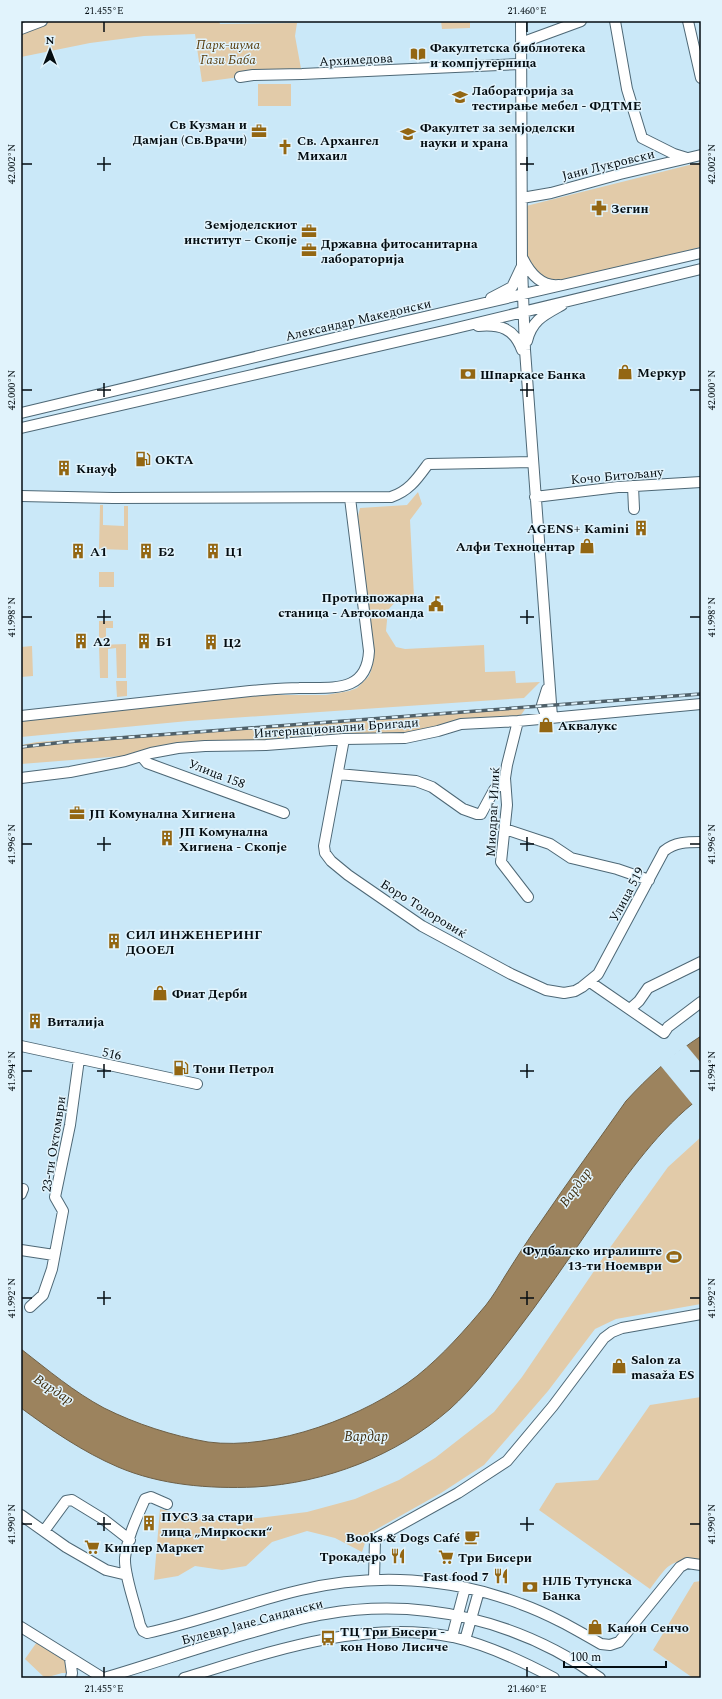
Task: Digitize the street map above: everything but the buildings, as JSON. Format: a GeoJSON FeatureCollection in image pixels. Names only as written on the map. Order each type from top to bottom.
{"type":"FeatureCollection","features":[{"type":"Feature","properties":{"kind":"street"},"geometry":{"type":"LineString","coordinates":[[21,28],[42,21]]}},
{"type":"Feature","properties":{"kind":"street"},"geometry":{"type":"LineString","coordinates":[[521,21],[522,262],[525,353],[548,681],[549,717]]}},
{"type":"Feature","properties":{"kind":"street"},"geometry":{"type":"LineString","coordinates":[[521,42],[581,21]]}},
{"type":"Feature","properties":{"kind":"street"},"geometry":{"type":"LineString","coordinates":[[615,21],[627,89],[642,138],[674,154],[688,158]]}},
{"type":"Feature","properties":{"kind":"street"},"geometry":{"type":"LineString","coordinates":[[688,21],[701,78]]}},
{"type":"Feature","properties":{"kind":"street","name":"Архимедова"},"geometry":{"type":"LineString","coordinates":[[240,77],[254,75],[521,64]]}},
{"type":"Feature","properties":{"kind":"street","name":"Јани Лукровски"},"geometry":{"type":"LineString","coordinates":[[522,198],[551,193],[620,174],[701,155]]}},
{"type":"Feature","properties":{"kind":"street","name":"Александар Македонски"},"geometry":{"type":"LineString","coordinates":[[21,413],[701,253]]}},
{"type":"Feature","properties":{"kind":"street"},"geometry":{"type":"LineString","coordinates":[[522,262],[536,278],[555,285],[579,282]]}},
{"type":"Feature","properties":{"kind":"street"},"geometry":{"type":"LineString","coordinates":[[473,306],[512,287],[522,262]]}},
{"type":"Feature","properties":{"kind":"street"},"geometry":{"type":"LineString","coordinates":[[21,428],[448,330],[701,269]]}},
{"type":"Feature","properties":{"kind":"street"},"geometry":{"type":"LineString","coordinates":[[525,353],[529,332],[535,322],[573,299]]}},
{"type":"Feature","properties":{"kind":"street"},"geometry":{"type":"LineString","coordinates":[[448,330],[481,326],[506,329],[518,339],[525,353]]}},
{"type":"Feature","properties":{"kind":"street"},"geometry":{"type":"LineString","coordinates":[[21,435],[137,408],[161,397]]}},
{"type":"Feature","properties":{"kind":"street"},"geometry":{"type":"LineString","coordinates":[[21,496],[391,498],[402,493],[414,484],[428,464],[533,462]]}},
{"type":"Feature","properties":{"kind":"street","name":"Кочо Битољану"},"geometry":{"type":"LineString","coordinates":[[535,497],[633,486],[701,482]]}},
{"type":"Feature","properties":{"kind":"street"},"geometry":{"type":"LineString","coordinates":[[633,486],[634,509]]}},
{"type":"Feature","properties":{"kind":"street"},"geometry":{"type":"LineString","coordinates":[[21,716],[262,690],[343,687],[354,682],[365,671],[368,663],[369,651],[350,498]]}},
{"type":"Feature","properties":{"kind":"street"},"geometry":{"type":"LineString","coordinates":[[518,721],[536,713],[542,705],[548,681]]}},
{"type":"Feature","properties":{"kind":"street","name":"Интернационални Бригади"},"geometry":{"type":"LineString","coordinates":[[21,778],[70,772],[184,747],[259,745],[344,739],[405,738],[438,731],[461,724],[518,721],[701,704]]}},
{"type":"Feature","properties":{"kind":"street"},"geometry":{"type":"LineString","coordinates":[[542,705],[549,717]]}},
{"type":"Feature","properties":{"kind":"street","name":"Миодраг Илиќ"},"geometry":{"type":"LineString","coordinates":[[518,721],[506,765],[505,778],[507,805],[501,862],[528,897]]}},
{"type":"Feature","properties":{"kind":"street","name":"Боро Тодоровиќ"},"geometry":{"type":"LineString","coordinates":[[344,739],[324,846],[325,853],[331,861],[348,876],[422,926],[485,961],[546,990],[554,992],[575,991],[590,982]]}},
{"type":"Feature","properties":{"kind":"street","name":"Улица 158"},"geometry":{"type":"LineString","coordinates":[[142,756],[147,762],[284,812]]}},
{"type":"Feature","properties":{"kind":"street"},"geometry":{"type":"LineString","coordinates":[[338,774],[416,781],[432,787],[463,809],[477,814],[481,814],[494,790],[505,778]]}},
{"type":"Feature","properties":{"kind":"street"},"geometry":{"type":"LineString","coordinates":[[505,829],[550,844],[571,858],[617,869],[649,880]]}},
{"type":"Feature","properties":{"kind":"street","name":"Улица 519"},"geometry":{"type":"LineString","coordinates":[[590,982],[598,974],[662,854],[670,846],[677,843],[701,842]]}},
{"type":"Feature","properties":{"kind":"street"},"geometry":{"type":"LineString","coordinates":[[630,1009],[639,1001],[648,988],[701,962]]}},
{"type":"Feature","properties":{"kind":"street"},"geometry":{"type":"LineString","coordinates":[[590,982],[664,1033],[668,1026],[701,1002]]}},
{"type":"Feature","properties":{"kind":"street","name":"516"},"geometry":{"type":"LineString","coordinates":[[21,1046],[197,1084]]}},
{"type":"Feature","properties":{"kind":"street","name":"23-ти Октомври"},"geometry":{"type":"LineString","coordinates":[[30,1307],[43,1295],[52,1269],[63,1211],[55,1197],[70,1125],[79,1059]]}},
{"type":"Feature","properties":{"kind":"street"},"geometry":{"type":"LineString","coordinates":[[21,1250],[54,1255]]}},
{"type":"Feature","properties":{"kind":"street"},"geometry":{"type":"LineString","coordinates":[[374,1580],[375,1539],[458,1493],[507,1461],[553,1406],[604,1338],[612,1332],[622,1328],[701,1314]]}},
{"type":"Feature","properties":{"kind":"street"},"geometry":{"type":"LineString","coordinates":[[167,1504],[150,1497],[145,1499],[125,1558],[127,1574],[140,1624],[143,1631],[147,1633],[301,1590],[347,1582],[374,1580],[427,1582],[478,1591],[538,1610],[601,1644],[610,1645],[620,1642],[680,1567],[687,1563],[701,1565]]}},
{"type":"Feature","properties":{"kind":"street"},"geometry":{"type":"LineString","coordinates":[[44,1531],[66,1501],[72,1500],[103,1519],[130,1540]]}},
{"type":"Feature","properties":{"kind":"street"},"geometry":{"type":"LineString","coordinates":[[21,1515],[66,1547],[106,1570],[127,1574]]}},
{"type":"Feature","properties":{"kind":"street"},"geometry":{"type":"LineString","coordinates":[[452,1637],[465,1588]]}},
{"type":"Feature","properties":{"kind":"street"},"geometry":{"type":"LineString","coordinates":[[465,1640],[478,1591]]}},
{"type":"Feature","properties":{"kind":"street","name":"Булевар Јане Сандански"},"geometry":{"type":"LineString","coordinates":[[103,1678],[285,1623],[326,1614],[368,1609],[393,1608],[457,1615],[514,1632],[538,1642],[574,1661],[600,1678]]}},
{"type":"Feature","properties":{"kind":"street"},"geometry":{"type":"LineString","coordinates":[[21,1627],[70,1659],[103,1678]]}},
{"type":"Feature","properties":{"kind":"street"},"geometry":{"type":"LineString","coordinates":[[184,1678],[283,1649],[350,1635],[397,1632],[418,1633],[465,1640],[501,1653],[554,1678]]}},
{"type":"Feature","properties":{"kind":"street"},"geometry":{"type":"LineString","coordinates":[[70,1659],[72,1673],[71,1678]]}},
{"type":"Feature","properties":{"kind":"green space","name":"Парк-шума Гази Баба"},"geometry":{"type":"Polygon","coordinates":[[[21,21],[219,21],[220,24],[297,23],[295,36],[302,74],[240,77],[202,82],[195,34],[144,36],[90,43],[21,57],[21,21]]]}},
{"type":"Feature","properties":{"kind":"green space"},"geometry":{"type":"Polygon","coordinates":[[[441,21],[470,21],[470,28],[442,29],[441,21]]]}},
{"type":"Feature","properties":{"kind":"green space"},"geometry":{"type":"Polygon","coordinates":[[[258,84],[291,84],[291,106],[258,106],[258,84]]]}},
{"type":"Feature","properties":{"kind":"green space"},"geometry":{"type":"Polygon","coordinates":[[[701,162],[701,247],[558,282],[537,276],[528,260],[526,206],[701,162]]]}},
{"type":"Feature","properties":{"kind":"green space"},"geometry":{"type":"Polygon","coordinates":[[[418,492],[422,504],[410,520],[414,597],[399,598],[388,610],[386,631],[396,647],[405,649],[484,645],[485,672],[515,671],[516,683],[540,682],[524,698],[188,721],[21,737],[21,720],[265,695],[326,695],[357,688],[369,676],[372,668],[373,645],[358,516],[360,508],[407,505],[418,492]]]}},
{"type":"Feature","properties":{"kind":"green space"},"geometry":{"type":"Polygon","coordinates":[[[100,505],[103,505],[103,525],[124,526],[124,506],[128,506],[128,550],[99,549],[100,505]]]}},
{"type":"Feature","properties":{"kind":"green space"},"geometry":{"type":"Polygon","coordinates":[[[99,572],[114,572],[114,587],[99,587],[99,572]]]}},
{"type":"Feature","properties":{"kind":"green space"},"geometry":{"type":"Polygon","coordinates":[[[99,621],[113,621],[113,628],[106,628],[106,638],[99,638],[99,621]]]}},
{"type":"Feature","properties":{"kind":"green space"},"geometry":{"type":"Polygon","coordinates":[[[126,644],[126,678],[117,678],[116,648],[108,649],[108,678],[100,678],[99,645],[126,644]]]}},
{"type":"Feature","properties":{"kind":"green space"},"geometry":{"type":"Polygon","coordinates":[[[32,646],[33,676],[21,677],[21,647],[32,646]]]}},
{"type":"Feature","properties":{"kind":"green space"},"geometry":{"type":"Polygon","coordinates":[[[116,681],[127,681],[127,696],[117,697],[116,681]]]}},
{"type":"Feature","properties":{"kind":"green space"},"geometry":{"type":"Polygon","coordinates":[[[526,708],[518,719],[414,733],[21,764],[21,745],[37,742],[526,708]]]}},
{"type":"Feature","properties":{"kind":"green space"},"geometry":{"type":"Polygon","coordinates":[[[701,1137],[701,1304],[616,1319],[595,1329],[548,1391],[484,1465],[441,1493],[368,1534],[362,1552],[335,1538],[307,1531],[272,1542],[246,1566],[222,1570],[195,1566],[178,1576],[154,1580],[160,1509],[205,1520],[258,1518],[307,1512],[355,1499],[399,1480],[435,1458],[494,1412],[522,1377],[609,1249],[668,1167],[701,1137]]]}},
{"type":"Feature","properties":{"kind":"green space"},"geometry":{"type":"Polygon","coordinates":[[[701,1397],[701,1560],[682,1561],[670,1565],[650,1589],[539,1510],[556,1483],[598,1480],[650,1405],[701,1397]]]}},
{"type":"Feature","properties":{"kind":"green space"},"geometry":{"type":"Polygon","coordinates":[[[701,1581],[701,1678],[693,1678],[653,1650],[694,1582],[701,1581]]]}},
{"type":"Feature","properties":{"kind":"green space"},"geometry":{"type":"Polygon","coordinates":[[[39,1639],[70,1659],[66,1673],[45,1678],[25,1659],[39,1639]]]}},
{"type":"Feature","properties":{"kind":"water","name":"Вардар"},"geometry":{"type":"Polygon","coordinates":[[[701,1036],[701,1097],[671,1123],[645,1152],[610,1199],[533,1310],[489,1367],[450,1409],[429,1426],[407,1440],[359,1464],[308,1480],[255,1487],[203,1486],[168,1482],[118,1467],[92,1455],[21,1408],[21,1349],[72,1388],[104,1408],[155,1429],[208,1442],[234,1443],[261,1441],[290,1436],[346,1417],[396,1391],[436,1360],[486,1305],[532,1234],[626,1101],[661,1066],[701,1036]]]}},
{"type":"Feature","properties":{"kind":"pier"},"geometry":{"type":"Polygon","coordinates":[[[686,1045],[701,1063],[701,1100],[693,1105],[660,1065],[686,1045]]]}},
{"type":"Feature","properties":{"kind":"railway"},"geometry":{"type":"LineString","coordinates":[[21,747],[65,742],[701,694]]}},
{"type":"Feature","properties":{"kind":"place","name":"Факултетска библиотека и компјутерница"},"geometry":{"type":"Point","coordinates":[418,54]}},
{"type":"Feature","properties":{"kind":"place","name":"Лабораторија за тестирање мебел - ФДТМЕ"},"geometry":{"type":"Point","coordinates":[460,97]}},
{"type":"Feature","properties":{"kind":"place","name":"Св Кузман и Дамјан (Св.Врачи)"},"geometry":{"type":"Point","coordinates":[259,131]}},
{"type":"Feature","properties":{"kind":"place","name":"Факултет за земјоделски науки и храна"},"geometry":{"type":"Point","coordinates":[408,134]}},
{"type":"Feature","properties":{"kind":"place","name":"Св. Архангел Михаил"},"geometry":{"type":"Point","coordinates":[285,147]}},
{"type":"Feature","properties":{"kind":"place","name":"Зегин"},"geometry":{"type":"Point","coordinates":[599,208]}},
{"type":"Feature","properties":{"kind":"place","name":"Земјоделскиот институт – Скопје"},"geometry":{"type":"Point","coordinates":[309,231]}},
{"type":"Feature","properties":{"kind":"place","name":"Државна фитосанитарна лабораторија"},"geometry":{"type":"Point","coordinates":[309,250]}},
{"type":"Feature","properties":{"kind":"place","name":"Меркур"},"geometry":{"type":"Point","coordinates":[625,372]}},
{"type":"Feature","properties":{"kind":"place","name":"Шпаркасе Банка"},"geometry":{"type":"Point","coordinates":[468,374]}},
{"type":"Feature","properties":{"kind":"place","name":"ОКТА"},"geometry":{"type":"Point","coordinates":[143,459]}},
{"type":"Feature","properties":{"kind":"place","name":"Кнауф"},"geometry":{"type":"Point","coordinates":[64,468]}},
{"type":"Feature","properties":{"kind":"place","name":"AGENS+ Kamini"},"geometry":{"type":"Point","coordinates":[641,528]}},
{"type":"Feature","properties":{"kind":"place","name":"Алфи Техноцентар"},"geometry":{"type":"Point","coordinates":[587,546]}},
{"type":"Feature","properties":{"kind":"place","name":"А1"},"geometry":{"type":"Point","coordinates":[78,551]}},
{"type":"Feature","properties":{"kind":"place","name":"Б2"},"geometry":{"type":"Point","coordinates":[146,551]}},
{"type":"Feature","properties":{"kind":"place","name":"Ц1"},"geometry":{"type":"Point","coordinates":[213,551]}},
{"type":"Feature","properties":{"kind":"place","name":"Противпожарна станица - Автокоманда"},"geometry":{"type":"Point","coordinates":[436,604]}},
{"type":"Feature","properties":{"kind":"place","name":"А2"},"geometry":{"type":"Point","coordinates":[81,641]}},
{"type":"Feature","properties":{"kind":"place","name":"Б1"},"geometry":{"type":"Point","coordinates":[144,641]}},
{"type":"Feature","properties":{"kind":"place","name":"Ц2"},"geometry":{"type":"Point","coordinates":[211,642]}},
{"type":"Feature","properties":{"kind":"place","name":"Аквалукс"},"geometry":{"type":"Point","coordinates":[546,725]}},
{"type":"Feature","properties":{"kind":"place","name":"ЈП Комунална Хигиена"},"geometry":{"type":"Point","coordinates":[77,813]}},
{"type":"Feature","properties":{"kind":"place","name":"ЈП Комунална Хигиена - Скопје"},"geometry":{"type":"Point","coordinates":[167,838]}},
{"type":"Feature","properties":{"kind":"place","name":"СИЛ ИНЖЕНЕРИНГ ДООЕЛ"},"geometry":{"type":"Point","coordinates":[114,941]}},
{"type":"Feature","properties":{"kind":"place","name":"Фиат Дерби"},"geometry":{"type":"Point","coordinates":[160,993]}},
{"type":"Feature","properties":{"kind":"place","name":"Виталија"},"geometry":{"type":"Point","coordinates":[35,1021]}},
{"type":"Feature","properties":{"kind":"place","name":"Тони Петрол"},"geometry":{"type":"Point","coordinates":[181,1068]}},
{"type":"Feature","properties":{"kind":"place","name":"Фудбалско игралиште 13-ти Ноември"},"geometry":{"type":"Point","coordinates":[674,1257]}},
{"type":"Feature","properties":{"kind":"place","name":"Salon za masaža ES"},"geometry":{"type":"Point","coordinates":[619,1366]}},
{"type":"Feature","properties":{"kind":"place","name":"ПУСЗ за стари лица „Миркоски“"},"geometry":{"type":"Point","coordinates":[149,1523]}},
{"type":"Feature","properties":{"kind":"place","name":"Books & Dogs Café"},"geometry":{"type":"Point","coordinates":[472,1537]}},
{"type":"Feature","properties":{"kind":"place","name":"Киппер Маркет"},"geometry":{"type":"Point","coordinates":[92,1547]}},
{"type":"Feature","properties":{"kind":"place","name":"Трокадеро"},"geometry":{"type":"Point","coordinates":[398,1556]}},
{"type":"Feature","properties":{"kind":"place","name":"Три Бисери"},"geometry":{"type":"Point","coordinates":[446,1557]}},
{"type":"Feature","properties":{"kind":"place","name":"Fast food 7"},"geometry":{"type":"Point","coordinates":[501,1576]}},
{"type":"Feature","properties":{"kind":"place","name":"НЛБ Тутунска Банка"},"geometry":{"type":"Point","coordinates":[530,1587]}},
{"type":"Feature","properties":{"kind":"place","name":"Канон Сенчо"},"geometry":{"type":"Point","coordinates":[595,1627]}},
{"type":"Feature","properties":{"kind":"place","name":"ТЦ Три Бисери - кон Ново Лисиче"},"geometry":{"type":"Point","coordinates":[328,1638]}}]}
